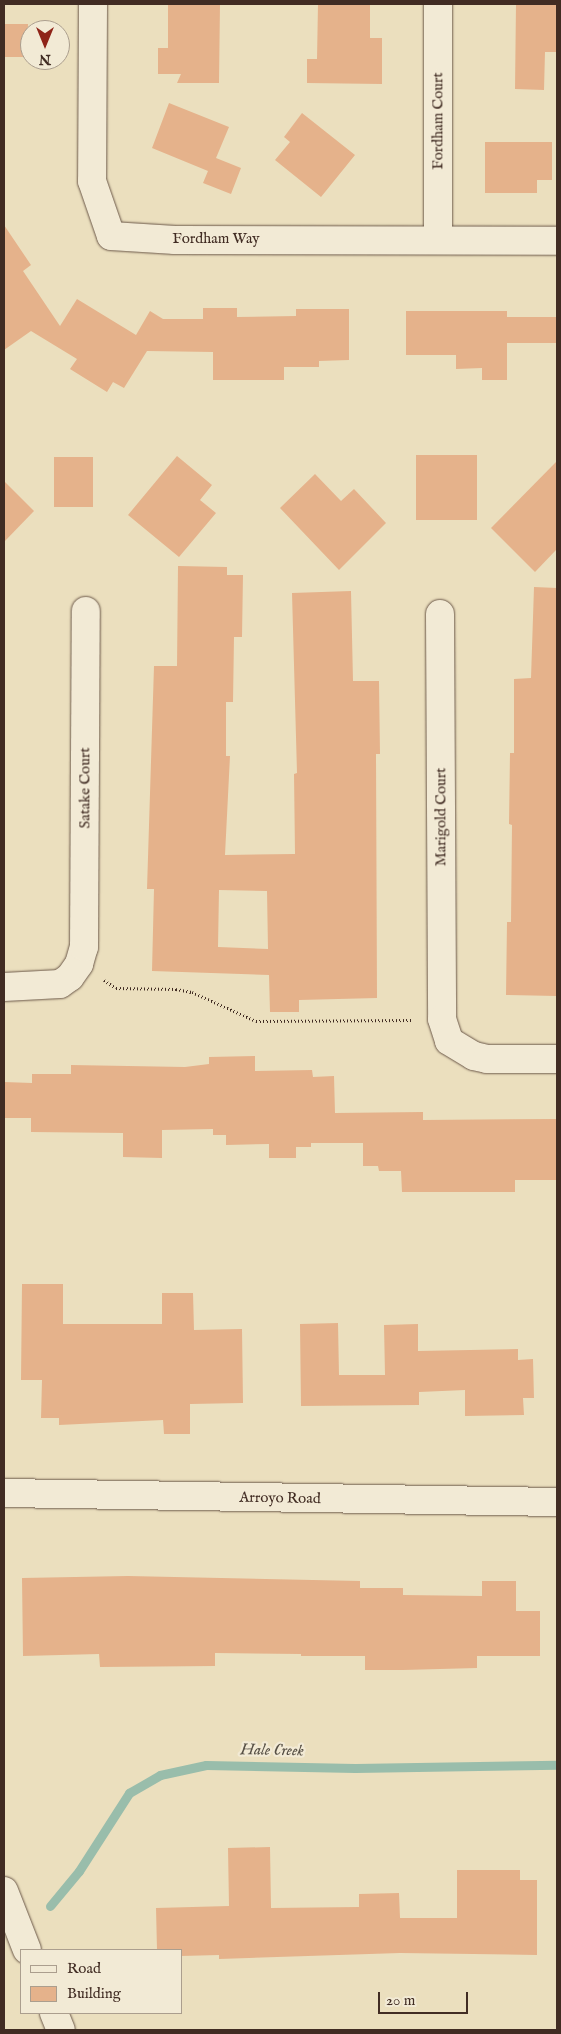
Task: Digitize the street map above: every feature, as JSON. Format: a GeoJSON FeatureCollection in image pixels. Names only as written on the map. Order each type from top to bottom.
{"type":"FeatureCollection","features":[{"type":"Feature","properties":{"kind":"street","name":"Fordham Way"},"geometry":{"type":"LineString","coordinates":[[93,4],[92,181],[111,236],[175,240],[438,239],[557,241]]}},
{"type":"Feature","properties":{"kind":"street","name":"Fordham Court"},"geometry":{"type":"LineString","coordinates":[[438,4],[438,239]]}},
{"type":"Feature","properties":{"kind":"street","name":"Satake Court"},"geometry":{"type":"LineString","coordinates":[[78,964],[85,932],[86,611]]}},
{"type":"Feature","properties":{"kind":"street","name":"Marigold Court"},"geometry":{"type":"LineString","coordinates":[[440,614],[442,1020]]}},
{"type":"Feature","properties":{"kind":"street"},"geometry":{"type":"LineString","coordinates":[[4,987],[60,984],[70,978],[78,964]]}},
{"type":"Feature","properties":{"kind":"street"},"geometry":{"type":"LineString","coordinates":[[442,1020],[449,1041],[474,1056],[487,1059],[557,1059]]}},
{"type":"Feature","properties":{"kind":"street","name":"Arroyo Road"},"geometry":{"type":"LineString","coordinates":[[4,1493],[557,1502]]}},
{"type":"Feature","properties":{"kind":"street"},"geometry":{"type":"LineString","coordinates":[[4,1891],[28,1949]]}},
{"type":"Feature","properties":{"kind":"street"},"geometry":{"type":"LineString","coordinates":[[54,2014],[61,2030]]}},
{"type":"Feature","properties":{"kind":"path"},"geometry":{"type":"LineString","coordinates":[[78,964],[116,988],[176,989],[192,992],[256,1022],[442,1020]]}},
{"type":"Feature","properties":{"kind":"building"},"geometry":{"type":"Polygon","coordinates":[[[168,4],[220,4],[219,83],[177,83],[181,74],[158,74],[158,48],[168,48],[168,4]]]}},
{"type":"Feature","properties":{"kind":"building"},"geometry":{"type":"Polygon","coordinates":[[[318,4],[370,4],[370,38],[382,38],[382,84],[307,83],[307,59],[317,59],[318,4]]]}},
{"type":"Feature","properties":{"kind":"building"},"geometry":{"type":"Polygon","coordinates":[[[516,4],[557,4],[557,52],[545,52],[544,90],[515,89],[516,4]]]}},
{"type":"Feature","properties":{"kind":"building"},"geometry":{"type":"Polygon","coordinates":[[[4,24],[20,24],[20,57],[4,57],[4,24]]]}},
{"type":"Feature","properties":{"kind":"building"},"geometry":{"type":"Polygon","coordinates":[[[169,103],[229,127],[216,158],[241,168],[231,194],[203,183],[208,171],[152,148],[169,103]]]}},
{"type":"Feature","properties":{"kind":"building"},"geometry":{"type":"Polygon","coordinates":[[[302,113],[355,155],[321,197],[275,160],[290,142],[284,137],[302,113]]]}},
{"type":"Feature","properties":{"kind":"building"},"geometry":{"type":"Polygon","coordinates":[[[485,142],[552,142],[552,180],[537,180],[537,193],[485,193],[485,142]]]}},
{"type":"Feature","properties":{"kind":"building"},"geometry":{"type":"Polygon","coordinates":[[[4,225],[31,265],[23,271],[60,326],[77,299],[136,335],[150,311],[163,319],[203,319],[203,308],[237,308],[237,317],[296,316],[296,309],[349,309],[349,360],[319,361],[319,367],[284,367],[284,380],[213,380],[213,352],[147,351],[124,388],[113,382],[107,392],[70,369],[77,359],[31,331],[4,350],[4,225]]]}},
{"type":"Feature","properties":{"kind":"building"},"geometry":{"type":"Polygon","coordinates":[[[406,311],[507,311],[507,317],[557,317],[557,343],[507,343],[507,380],[482,380],[482,368],[456,369],[456,355],[406,355],[406,311]]]}},
{"type":"Feature","properties":{"kind":"building"},"geometry":{"type":"Polygon","coordinates":[[[416,455],[477,455],[477,520],[416,520],[416,455]]]}},
{"type":"Feature","properties":{"kind":"building"},"geometry":{"type":"Polygon","coordinates":[[[177,456],[212,485],[200,500],[216,513],[179,557],[128,515],[177,456]]]}},
{"type":"Feature","properties":{"kind":"building"},"geometry":{"type":"Polygon","coordinates":[[[54,457],[93,457],[93,507],[54,507],[54,457]]]}},
{"type":"Feature","properties":{"kind":"building"},"geometry":{"type":"Polygon","coordinates":[[[557,461],[557,549],[535,572],[491,528],[557,461]]]}},
{"type":"Feature","properties":{"kind":"building"},"geometry":{"type":"Polygon","coordinates":[[[315,474],[341,501],[354,489],[386,523],[339,570],[280,508],[315,474]]]}},
{"type":"Feature","properties":{"kind":"building"},"geometry":{"type":"Polygon","coordinates":[[[4,481],[34,511],[4,542],[4,481]]]}},
{"type":"Feature","properties":{"kind":"building"},"geometry":{"type":"Polygon","coordinates":[[[178,566],[227,567],[227,575],[243,575],[242,637],[234,637],[233,702],[226,702],[226,756],[230,756],[225,855],[295,854],[294,774],[297,773],[292,593],[351,591],[353,681],[379,681],[380,754],[376,754],[377,998],[299,1000],[299,1012],[270,1012],[269,975],[152,971],[154,889],[147,889],[154,666],[177,666],[178,566]],[[219,890],[218,947],[268,949],[267,891],[219,890]]]}},
{"type":"Feature","properties":{"kind":"building"},"geometry":{"type":"Polygon","coordinates":[[[534,587],[557,588],[557,996],[506,995],[507,922],[511,922],[512,825],[509,824],[510,753],[514,753],[514,679],[531,678],[534,587]]]}},
{"type":"Feature","properties":{"kind":"building"},"geometry":{"type":"Polygon","coordinates":[[[255,1056],[255,1071],[312,1070],[313,1077],[334,1076],[335,1113],[423,1112],[423,1120],[557,1119],[557,1180],[515,1180],[515,1192],[402,1192],[401,1171],[379,1171],[378,1166],[363,1166],[363,1143],[311,1143],[311,1147],[296,1147],[296,1158],[269,1158],[269,1144],[226,1145],[226,1135],[213,1135],[213,1129],[162,1130],[162,1158],[123,1157],[123,1133],[31,1132],[31,1118],[4,1118],[4,1082],[32,1083],[32,1074],[71,1074],[71,1065],[185,1067],[209,1064],[209,1057],[255,1056]]]}},
{"type":"Feature","properties":{"kind":"building"},"geometry":{"type":"Polygon","coordinates":[[[22,1284],[63,1284],[63,1324],[162,1324],[162,1293],[193,1293],[194,1330],[242,1329],[243,1403],[190,1404],[190,1434],[164,1434],[163,1420],[59,1425],[59,1418],[41,1418],[42,1380],[21,1380],[22,1284]]]}},
{"type":"Feature","properties":{"kind":"building"},"geometry":{"type":"Polygon","coordinates":[[[338,1323],[339,1375],[385,1375],[384,1325],[418,1324],[418,1351],[518,1349],[518,1360],[533,1359],[534,1398],[523,1398],[524,1415],[465,1416],[465,1390],[419,1392],[419,1405],[301,1406],[300,1324],[338,1323]]]}},
{"type":"Feature","properties":{"kind":"building"},"geometry":{"type":"Polygon","coordinates":[[[128,1576],[360,1581],[360,1588],[403,1588],[403,1595],[482,1596],[482,1581],[516,1581],[516,1611],[540,1611],[540,1656],[477,1656],[477,1668],[365,1670],[365,1656],[215,1653],[215,1666],[100,1667],[99,1654],[23,1656],[22,1578],[128,1576]]]}},
{"type":"Feature","properties":{"kind":"building"},"geometry":{"type":"Polygon","coordinates":[[[270,1847],[271,1908],[359,1907],[359,1894],[399,1893],[400,1918],[457,1918],[457,1870],[520,1870],[520,1880],[537,1880],[537,1955],[400,1953],[219,1959],[219,1955],[182,1956],[182,1949],[157,1949],[156,1908],[229,1906],[228,1848],[270,1847]]]}},
{"type":"Feature","properties":{"kind":"waterway","name":"Hale Creek"},"geometry":{"type":"LineString","coordinates":[[50,1906],[79,1871],[129,1793],[160,1775],[206,1765],[355,1768],[557,1765]]}}]}
